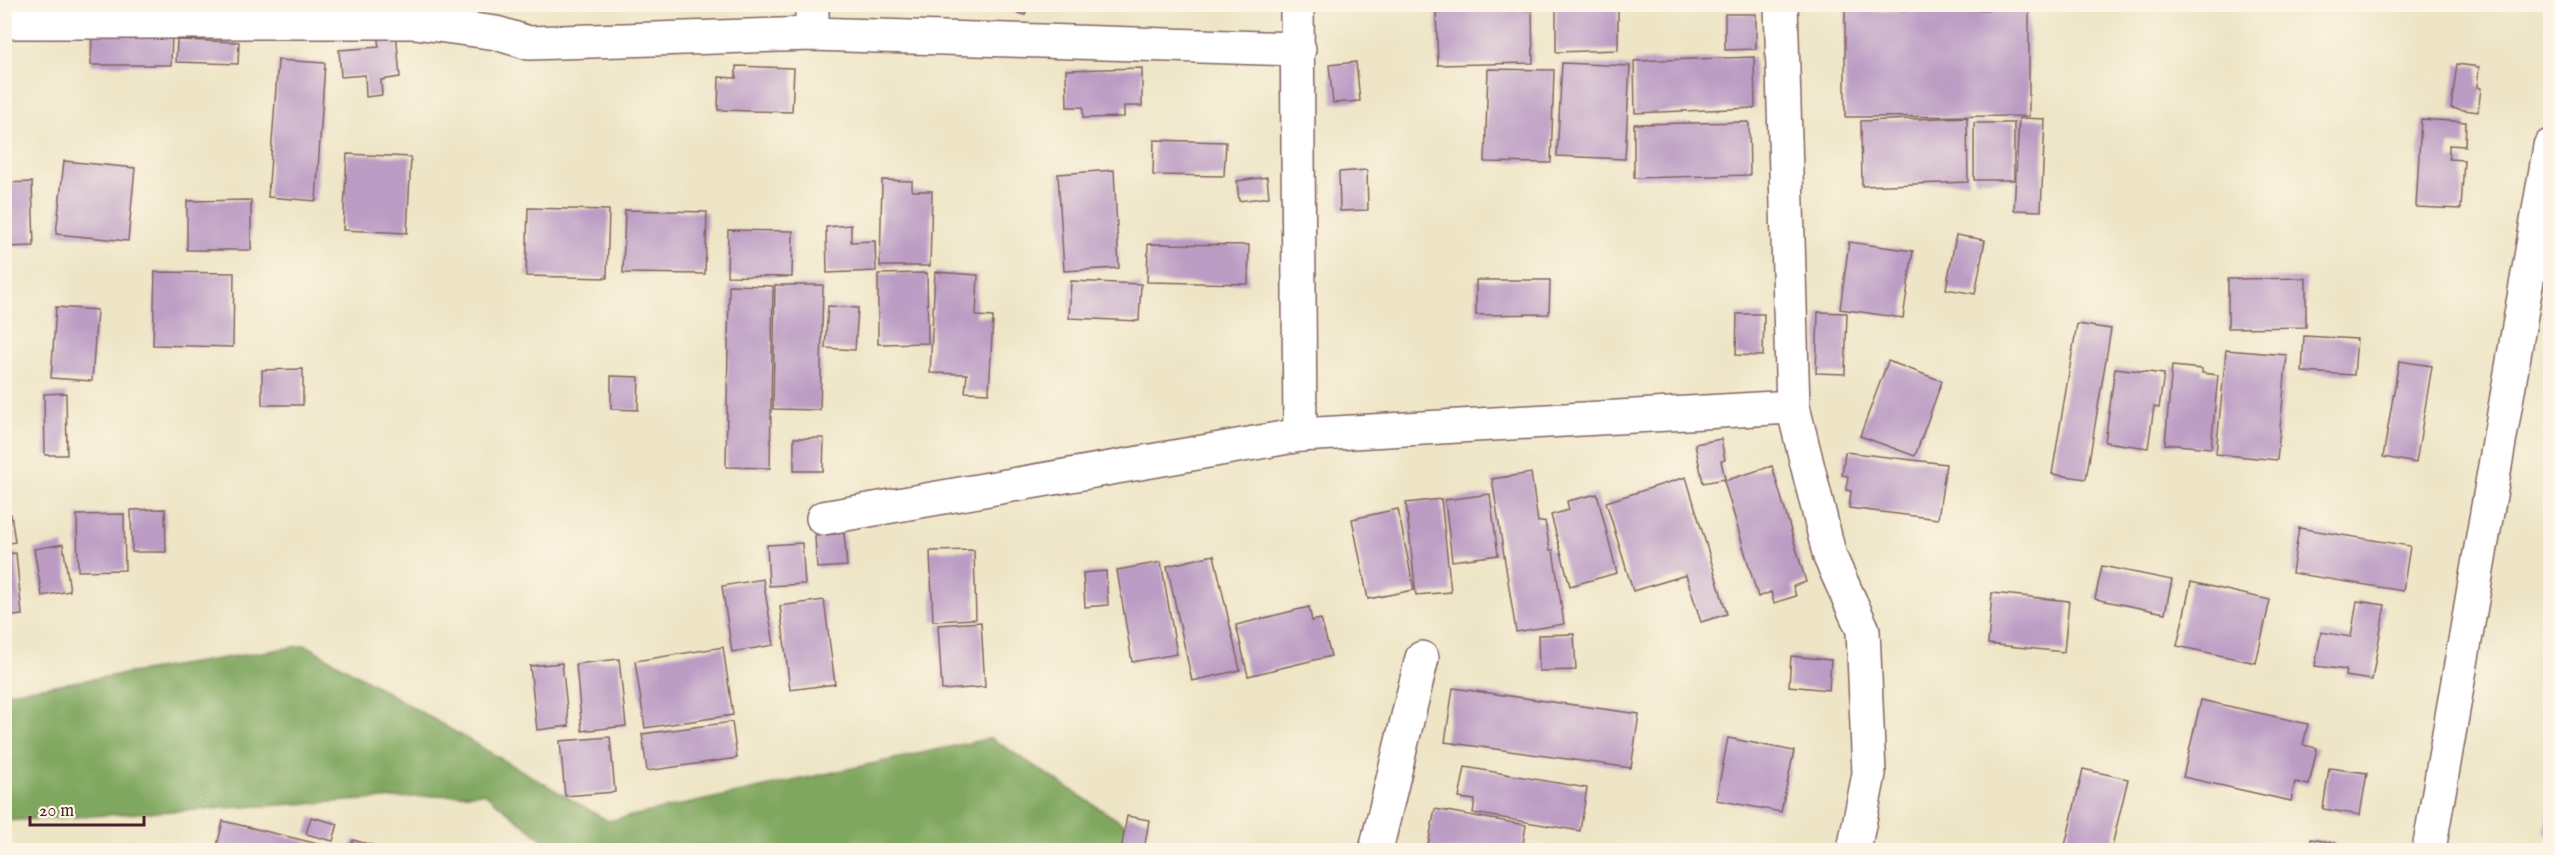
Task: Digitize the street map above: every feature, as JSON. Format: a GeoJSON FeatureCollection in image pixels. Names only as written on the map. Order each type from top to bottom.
{"type":"FeatureCollection","features":[{"type":"Feature","properties":{"kind":"street"},"geometry":{"type":"LineString","coordinates":[[1298,4],[1300,435]]}},
{"type":"Feature","properties":{"kind":"street"},"geometry":{"type":"LineString","coordinates":[[1781,4],[1793,407],[1830,557],[1863,630],[1869,774],[1854,850]]}},
{"type":"Feature","properties":{"kind":"street"},"geometry":{"type":"LineString","coordinates":[[4,22],[300,13],[415,22],[496,33],[529,43],[812,19],[1299,49]]}},
{"type":"Feature","properties":{"kind":"street"},"geometry":{"type":"LineString","coordinates":[[2429,850],[2550,146]]}},
{"type":"Feature","properties":{"kind":"street"},"geometry":{"type":"LineString","coordinates":[[823,518],[1300,435],[1793,407]]}},
{"type":"Feature","properties":{"kind":"street"},"geometry":{"type":"LineString","coordinates":[[1376,850],[1422,658]]}},
{"type":"Feature","properties":{"kind":"green space"},"geometry":{"type":"Polygon","coordinates":[[[306,645],[608,821],[991,738],[1164,850],[556,850],[484,793],[5,821],[5,693],[306,645]]]}},
{"type":"Feature","properties":{"kind":"building"},"geometry":{"type":"Polygon","coordinates":[[[986,4],[1028,4],[1025,15],[986,4]]]}},
{"type":"Feature","properties":{"kind":"building"},"geometry":{"type":"Polygon","coordinates":[[[1434,4],[1532,4],[1532,7],[1434,9],[1434,4]]]}},
{"type":"Feature","properties":{"kind":"building"},"geometry":{"type":"Polygon","coordinates":[[[1556,4],[1618,4],[1618,50],[1556,52],[1556,4]]]}},
{"type":"Feature","properties":{"kind":"building"},"geometry":{"type":"Polygon","coordinates":[[[2029,9],[2029,116],[1845,117],[1845,11],[2029,9]]]}},
{"type":"Feature","properties":{"kind":"building"},"geometry":{"type":"Polygon","coordinates":[[[1532,10],[1533,63],[1438,65],[1436,12],[1532,10]]]}},
{"type":"Feature","properties":{"kind":"building"},"geometry":{"type":"Polygon","coordinates":[[[1725,14],[1756,14],[1756,49],[1725,50],[1725,14]]]}},
{"type":"Feature","properties":{"kind":"building"},"geometry":{"type":"Polygon","coordinates":[[[396,31],[400,77],[381,80],[382,95],[366,97],[365,75],[341,77],[339,50],[379,47],[377,34],[396,31]]]}},
{"type":"Feature","properties":{"kind":"building"},"geometry":{"type":"Polygon","coordinates":[[[92,32],[172,32],[171,65],[91,65],[92,32]]]}},
{"type":"Feature","properties":{"kind":"building"},"geometry":{"type":"Polygon","coordinates":[[[177,40],[239,42],[238,64],[176,62],[177,40]]]}},
{"type":"Feature","properties":{"kind":"building"},"geometry":{"type":"Polygon","coordinates":[[[1754,57],[1755,108],[1635,113],[1634,61],[1754,57]]]}},
{"type":"Feature","properties":{"kind":"building"},"geometry":{"type":"Polygon","coordinates":[[[278,60],[325,63],[316,201],[268,197],[278,60]]]}},
{"type":"Feature","properties":{"kind":"building"},"geometry":{"type":"Polygon","coordinates":[[[1356,62],[1360,101],[1333,103],[1329,65],[1356,62]]]}},
{"type":"Feature","properties":{"kind":"building"},"geometry":{"type":"Polygon","coordinates":[[[1562,63],[1630,66],[1625,159],[1557,156],[1562,63]]]}},
{"type":"Feature","properties":{"kind":"building"},"geometry":{"type":"Polygon","coordinates":[[[2457,64],[2479,67],[2477,87],[2481,88],[2478,112],[2451,108],[2457,64]]]}},
{"type":"Feature","properties":{"kind":"building"},"geometry":{"type":"Polygon","coordinates":[[[736,66],[794,68],[792,112],[718,110],[719,77],[736,78],[736,66]]]}},
{"type":"Feature","properties":{"kind":"building"},"geometry":{"type":"Polygon","coordinates":[[[1142,68],[1142,106],[1124,106],[1124,117],[1083,118],[1083,107],[1067,107],[1066,70],[1142,68]]]}},
{"type":"Feature","properties":{"kind":"building"},"geometry":{"type":"Polygon","coordinates":[[[1488,69],[1554,70],[1551,163],[1485,162],[1488,69]]]}},
{"type":"Feature","properties":{"kind":"building"},"geometry":{"type":"Polygon","coordinates":[[[1967,117],[1968,182],[1862,186],[1861,121],[1967,117]]]}},
{"type":"Feature","properties":{"kind":"building"},"geometry":{"type":"Polygon","coordinates":[[[2019,118],[2045,119],[2041,211],[2014,210],[2019,118]]]}},
{"type":"Feature","properties":{"kind":"building"},"geometry":{"type":"Polygon","coordinates":[[[2421,119],[2466,122],[2465,146],[2449,145],[2449,159],[2464,160],[2461,209],[2416,207],[2421,119]]]}},
{"type":"Feature","properties":{"kind":"building"},"geometry":{"type":"Polygon","coordinates":[[[1749,122],[1750,175],[1634,178],[1634,124],[1749,122]]]}},
{"type":"Feature","properties":{"kind":"building"},"geometry":{"type":"Polygon","coordinates":[[[1974,123],[2014,123],[2014,180],[1974,180],[1974,123]]]}},
{"type":"Feature","properties":{"kind":"building"},"geometry":{"type":"Polygon","coordinates":[[[1154,140],[1226,142],[1224,176],[1153,175],[1154,140]]]}},
{"type":"Feature","properties":{"kind":"building"},"geometry":{"type":"Polygon","coordinates":[[[347,154],[411,157],[407,233],[343,230],[347,154]]]}},
{"type":"Feature","properties":{"kind":"building"},"geometry":{"type":"Polygon","coordinates":[[[64,161],[135,168],[128,241],[56,234],[64,161]]]}},
{"type":"Feature","properties":{"kind":"building"},"geometry":{"type":"Polygon","coordinates":[[[1114,170],[1119,268],[1064,271],[1058,174],[1114,170]]]}},
{"type":"Feature","properties":{"kind":"building"},"geometry":{"type":"Polygon","coordinates":[[[1367,170],[1368,210],[1340,211],[1339,172],[1367,170]]]}},
{"type":"Feature","properties":{"kind":"building"},"geometry":{"type":"Polygon","coordinates":[[[1267,177],[1269,197],[1239,201],[1237,181],[1267,177]]]}},
{"type":"Feature","properties":{"kind":"building"},"geometry":{"type":"Polygon","coordinates":[[[882,180],[912,181],[912,191],[932,191],[930,266],[880,266],[882,180]]]}},
{"type":"Feature","properties":{"kind":"building"},"geometry":{"type":"Polygon","coordinates":[[[32,182],[34,246],[4,247],[4,183],[32,182]]]}},
{"type":"Feature","properties":{"kind":"building"},"geometry":{"type":"Polygon","coordinates":[[[251,200],[251,250],[187,250],[187,201],[251,200]]]}},
{"type":"Feature","properties":{"kind":"building"},"geometry":{"type":"Polygon","coordinates":[[[528,208],[609,210],[607,278],[526,276],[528,208]]]}},
{"type":"Feature","properties":{"kind":"building"},"geometry":{"type":"Polygon","coordinates":[[[625,210],[707,212],[705,274],[623,273],[625,210]]]}},
{"type":"Feature","properties":{"kind":"building"},"geometry":{"type":"Polygon","coordinates":[[[851,225],[851,242],[875,241],[876,271],[827,273],[826,227],[851,225]]]}},
{"type":"Feature","properties":{"kind":"building"},"geometry":{"type":"Polygon","coordinates":[[[728,230],[793,231],[792,277],[727,276],[728,230]]]}},
{"type":"Feature","properties":{"kind":"building"},"geometry":{"type":"Polygon","coordinates":[[[1956,235],[1985,240],[1975,294],[1946,289],[1956,235]]]}},
{"type":"Feature","properties":{"kind":"building"},"geometry":{"type":"Polygon","coordinates":[[[1849,242],[1913,251],[1903,318],[1840,309],[1849,242]]]}},
{"type":"Feature","properties":{"kind":"building"},"geometry":{"type":"Polygon","coordinates":[[[1148,244],[1249,245],[1248,284],[1147,282],[1148,244]]]}},
{"type":"Feature","properties":{"kind":"building"},"geometry":{"type":"Polygon","coordinates":[[[155,272],[234,273],[233,347],[153,345],[155,272]]]}},
{"type":"Feature","properties":{"kind":"building"},"geometry":{"type":"Polygon","coordinates":[[[935,272],[978,275],[976,316],[993,317],[989,393],[965,392],[967,374],[930,373],[935,272]]]}},
{"type":"Feature","properties":{"kind":"building"},"geometry":{"type":"Polygon","coordinates":[[[927,273],[928,343],[878,344],[878,274],[927,273]]]}},
{"type":"Feature","properties":{"kind":"building"},"geometry":{"type":"Polygon","coordinates":[[[2306,278],[2306,327],[2228,328],[2228,279],[2306,278]]]}},
{"type":"Feature","properties":{"kind":"building"},"geometry":{"type":"Polygon","coordinates":[[[1476,280],[1550,280],[1549,314],[1476,315],[1476,280]]]}},
{"type":"Feature","properties":{"kind":"building"},"geometry":{"type":"Polygon","coordinates":[[[1071,281],[1141,284],[1139,321],[1069,318],[1071,281]]]}},
{"type":"Feature","properties":{"kind":"building"},"geometry":{"type":"Polygon","coordinates":[[[729,285],[773,286],[770,468],[726,467],[729,285]]]}},
{"type":"Feature","properties":{"kind":"building"},"geometry":{"type":"Polygon","coordinates":[[[775,285],[823,285],[820,410],[773,409],[775,285]]]}},
{"type":"Feature","properties":{"kind":"building"},"geometry":{"type":"Polygon","coordinates":[[[828,306],[858,308],[855,350],[825,348],[828,306]]]}},
{"type":"Feature","properties":{"kind":"building"},"geometry":{"type":"Polygon","coordinates":[[[56,307],[97,310],[92,381],[51,378],[56,307]]]}},
{"type":"Feature","properties":{"kind":"building"},"geometry":{"type":"Polygon","coordinates":[[[1818,312],[1847,313],[1845,374],[1816,373],[1818,312]]]}},
{"type":"Feature","properties":{"kind":"building"},"geometry":{"type":"Polygon","coordinates":[[[1737,314],[1764,314],[1763,356],[1736,355],[1737,314]]]}},
{"type":"Feature","properties":{"kind":"building"},"geometry":{"type":"Polygon","coordinates":[[[2077,324],[2111,329],[2086,479],[2052,474],[2077,324]]]}},
{"type":"Feature","properties":{"kind":"building"},"geometry":{"type":"Polygon","coordinates":[[[2304,336],[2357,339],[2354,375],[2302,372],[2304,336]]]}},
{"type":"Feature","properties":{"kind":"building"},"geometry":{"type":"Polygon","coordinates":[[[2226,350],[2287,355],[2277,460],[2216,454],[2226,350]]]}},
{"type":"Feature","properties":{"kind":"building"},"geometry":{"type":"Polygon","coordinates":[[[1888,361],[1942,381],[1915,456],[1860,436],[1888,361]]]}},
{"type":"Feature","properties":{"kind":"building"},"geometry":{"type":"Polygon","coordinates":[[[2399,361],[2432,366],[2416,463],[2383,457],[2399,361]]]}},
{"type":"Feature","properties":{"kind":"building"},"geometry":{"type":"Polygon","coordinates":[[[2172,366],[2202,369],[2202,373],[2218,375],[2211,448],[2165,444],[2172,366]]]}},
{"type":"Feature","properties":{"kind":"building"},"geometry":{"type":"Polygon","coordinates":[[[2115,368],[2164,374],[2159,408],[2154,407],[2148,448],[2105,442],[2115,368]]]}},
{"type":"Feature","properties":{"kind":"building"},"geometry":{"type":"Polygon","coordinates":[[[303,369],[303,405],[262,405],[262,370],[303,369]]]}},
{"type":"Feature","properties":{"kind":"building"},"geometry":{"type":"Polygon","coordinates":[[[611,376],[639,377],[638,410],[611,409],[611,376]]]}},
{"type":"Feature","properties":{"kind":"building"},"geometry":{"type":"Polygon","coordinates":[[[66,393],[67,455],[45,455],[44,394],[66,393]]]}},
{"type":"Feature","properties":{"kind":"building"},"geometry":{"type":"Polygon","coordinates":[[[794,438],[824,438],[823,471],[794,471],[794,438]]]}},
{"type":"Feature","properties":{"kind":"building"},"geometry":{"type":"Polygon","coordinates":[[[1721,439],[1725,460],[1721,461],[1725,479],[1703,483],[1695,444],[1721,439]]]}},
{"type":"Feature","properties":{"kind":"building"},"geometry":{"type":"Polygon","coordinates":[[[1845,452],[1946,464],[1938,519],[1849,508],[1851,491],[1846,490],[1848,476],[1842,475],[1845,452]]]}},
{"type":"Feature","properties":{"kind":"building"},"geometry":{"type":"Polygon","coordinates":[[[1772,466],[1806,582],[1793,586],[1796,596],[1774,603],[1771,592],[1758,597],[1724,481],[1772,466]]]}},
{"type":"Feature","properties":{"kind":"building"},"geometry":{"type":"Polygon","coordinates":[[[1531,473],[1538,522],[1545,521],[1550,550],[1553,550],[1564,624],[1516,632],[1492,479],[1531,473]]]}},
{"type":"Feature","properties":{"kind":"building"},"geometry":{"type":"Polygon","coordinates":[[[1686,477],[1727,614],[1701,622],[1686,575],[1633,591],[1606,502],[1686,477]]]}},
{"type":"Feature","properties":{"kind":"building"},"geometry":{"type":"Polygon","coordinates":[[[1490,494],[1498,555],[1452,561],[1445,500],[1490,494]]]}},
{"type":"Feature","properties":{"kind":"building"},"geometry":{"type":"Polygon","coordinates":[[[1597,494],[1617,573],[1570,586],[1551,515],[1569,510],[1567,501],[1597,494]]]}},
{"type":"Feature","properties":{"kind":"building"},"geometry":{"type":"Polygon","coordinates":[[[1441,499],[1451,592],[1416,595],[1406,503],[1441,499]]]}},
{"type":"Feature","properties":{"kind":"building"},"geometry":{"type":"Polygon","coordinates":[[[165,509],[166,552],[132,552],[131,510],[165,509]]]}},
{"type":"Feature","properties":{"kind":"building"},"geometry":{"type":"Polygon","coordinates":[[[1398,509],[1414,590],[1368,599],[1352,519],[1398,509]]]}},
{"type":"Feature","properties":{"kind":"building"},"geometry":{"type":"Polygon","coordinates":[[[11,514],[15,542],[4,544],[4,515],[11,514]]]}},
{"type":"Feature","properties":{"kind":"building"},"geometry":{"type":"Polygon","coordinates":[[[124,514],[125,570],[78,571],[77,515],[124,514]]]}},
{"type":"Feature","properties":{"kind":"building"},"geometry":{"type":"Polygon","coordinates":[[[2299,528],[2410,546],[2403,591],[2292,573],[2299,528]]]}},
{"type":"Feature","properties":{"kind":"building"},"geometry":{"type":"Polygon","coordinates":[[[844,533],[847,566],[817,568],[815,536],[844,533]]]}},
{"type":"Feature","properties":{"kind":"building"},"geometry":{"type":"Polygon","coordinates":[[[802,543],[805,584],[769,586],[767,545],[802,543]]]}},
{"type":"Feature","properties":{"kind":"building"},"geometry":{"type":"Polygon","coordinates":[[[63,544],[70,591],[42,596],[34,549],[63,544]]]}},
{"type":"Feature","properties":{"kind":"building"},"geometry":{"type":"Polygon","coordinates":[[[974,550],[976,619],[933,621],[930,551],[974,550]]]}},
{"type":"Feature","properties":{"kind":"building"},"geometry":{"type":"Polygon","coordinates":[[[16,553],[22,615],[4,617],[4,554],[16,553]]]}},
{"type":"Feature","properties":{"kind":"building"},"geometry":{"type":"Polygon","coordinates":[[[1214,555],[1240,670],[1192,681],[1167,566],[1214,555]]]}},
{"type":"Feature","properties":{"kind":"building"},"geometry":{"type":"Polygon","coordinates":[[[1161,562],[1177,654],[1132,662],[1117,570],[1161,562]]]}},
{"type":"Feature","properties":{"kind":"building"},"geometry":{"type":"Polygon","coordinates":[[[2102,566],[2172,580],[2165,613],[2095,599],[2102,566]]]}},
{"type":"Feature","properties":{"kind":"building"},"geometry":{"type":"Polygon","coordinates":[[[1106,571],[1108,605],[1085,607],[1083,573],[1106,571]]]}},
{"type":"Feature","properties":{"kind":"building"},"geometry":{"type":"Polygon","coordinates":[[[763,579],[774,645],[732,652],[722,586],[763,579]]]}},
{"type":"Feature","properties":{"kind":"building"},"geometry":{"type":"Polygon","coordinates":[[[2191,582],[2270,600],[2256,663],[2177,646],[2191,582]]]}},
{"type":"Feature","properties":{"kind":"building"},"geometry":{"type":"Polygon","coordinates":[[[1992,593],[2069,601],[2064,652],[1988,644],[1992,593]]]}},
{"type":"Feature","properties":{"kind":"building"},"geometry":{"type":"Polygon","coordinates":[[[824,600],[835,684],[790,690],[780,606],[824,600]]]}},
{"type":"Feature","properties":{"kind":"building"},"geometry":{"type":"Polygon","coordinates":[[[2357,601],[2385,605],[2372,680],[2345,676],[2346,670],[2315,666],[2321,632],[2351,637],[2357,601]]]}},
{"type":"Feature","properties":{"kind":"building"},"geometry":{"type":"Polygon","coordinates":[[[1309,607],[1312,621],[1321,619],[1331,656],[1248,676],[1236,625],[1309,607]]]}},
{"type":"Feature","properties":{"kind":"building"},"geometry":{"type":"Polygon","coordinates":[[[981,622],[985,687],[942,690],[938,625],[981,622]]]}},
{"type":"Feature","properties":{"kind":"building"},"geometry":{"type":"Polygon","coordinates":[[[1574,634],[1576,670],[1539,671],[1538,635],[1574,634]]]}},
{"type":"Feature","properties":{"kind":"building"},"geometry":{"type":"Polygon","coordinates":[[[723,647],[733,715],[645,728],[635,661],[723,647]]]}},
{"type":"Feature","properties":{"kind":"building"},"geometry":{"type":"Polygon","coordinates":[[[1791,656],[1831,660],[1829,690],[1789,686],[1791,656]]]}},
{"type":"Feature","properties":{"kind":"building"},"geometry":{"type":"Polygon","coordinates":[[[619,659],[626,726],[582,731],[576,664],[619,659]]]}},
{"type":"Feature","properties":{"kind":"building"},"geometry":{"type":"Polygon","coordinates":[[[562,663],[569,726],[537,730],[530,666],[562,663]]]}},
{"type":"Feature","properties":{"kind":"building"},"geometry":{"type":"Polygon","coordinates":[[[1453,688],[1639,714],[1631,768],[1445,742],[1453,688]]]}},
{"type":"Feature","properties":{"kind":"building"},"geometry":{"type":"Polygon","coordinates":[[[2201,700],[2308,724],[2303,745],[2317,748],[2309,785],[2295,782],[2291,801],[2183,777],[2201,700]]]}},
{"type":"Feature","properties":{"kind":"building"},"geometry":{"type":"Polygon","coordinates":[[[732,722],[737,758],[647,771],[642,734],[732,722]]]}},
{"type":"Feature","properties":{"kind":"building"},"geometry":{"type":"Polygon","coordinates":[[[610,737],[615,792],[565,796],[560,741],[610,737]]]}},
{"type":"Feature","properties":{"kind":"building"},"geometry":{"type":"Polygon","coordinates":[[[1728,738],[1794,751],[1781,812],[1716,800],[1728,738]]]}},
{"type":"Feature","properties":{"kind":"building"},"geometry":{"type":"Polygon","coordinates":[[[1465,767],[1587,788],[1580,831],[1473,813],[1475,800],[1459,798],[1465,767]]]}},
{"type":"Feature","properties":{"kind":"building"},"geometry":{"type":"Polygon","coordinates":[[[2329,768],[2367,773],[2360,815],[2323,809],[2329,768]]]}},
{"type":"Feature","properties":{"kind":"building"},"geometry":{"type":"Polygon","coordinates":[[[2083,769],[2128,779],[2111,850],[2064,850],[2083,769]]]}},
{"type":"Feature","properties":{"kind":"building"},"geometry":{"type":"Polygon","coordinates":[[[2550,804],[2550,833],[2545,832],[2550,804]]]}},
{"type":"Feature","properties":{"kind":"building"},"geometry":{"type":"Polygon","coordinates":[[[1435,809],[1526,825],[1522,850],[1427,850],[1435,809]]]}},
{"type":"Feature","properties":{"kind":"building"},"geometry":{"type":"Polygon","coordinates":[[[1127,816],[1149,820],[1144,850],[1121,850],[1127,816]]]}},
{"type":"Feature","properties":{"kind":"building"},"geometry":{"type":"Polygon","coordinates":[[[311,817],[338,824],[333,841],[306,834],[311,817]]]}},
{"type":"Feature","properties":{"kind":"building"},"geometry":{"type":"Polygon","coordinates":[[[223,821],[335,848],[334,850],[216,850],[223,821]]]}},
{"type":"Feature","properties":{"kind":"building"},"geometry":{"type":"Polygon","coordinates":[[[2311,839],[2336,843],[2334,850],[2309,850],[2311,839]]]}},
{"type":"Feature","properties":{"kind":"building"},"geometry":{"type":"Polygon","coordinates":[[[353,840],[389,850],[350,850],[353,840]]]}}]}
